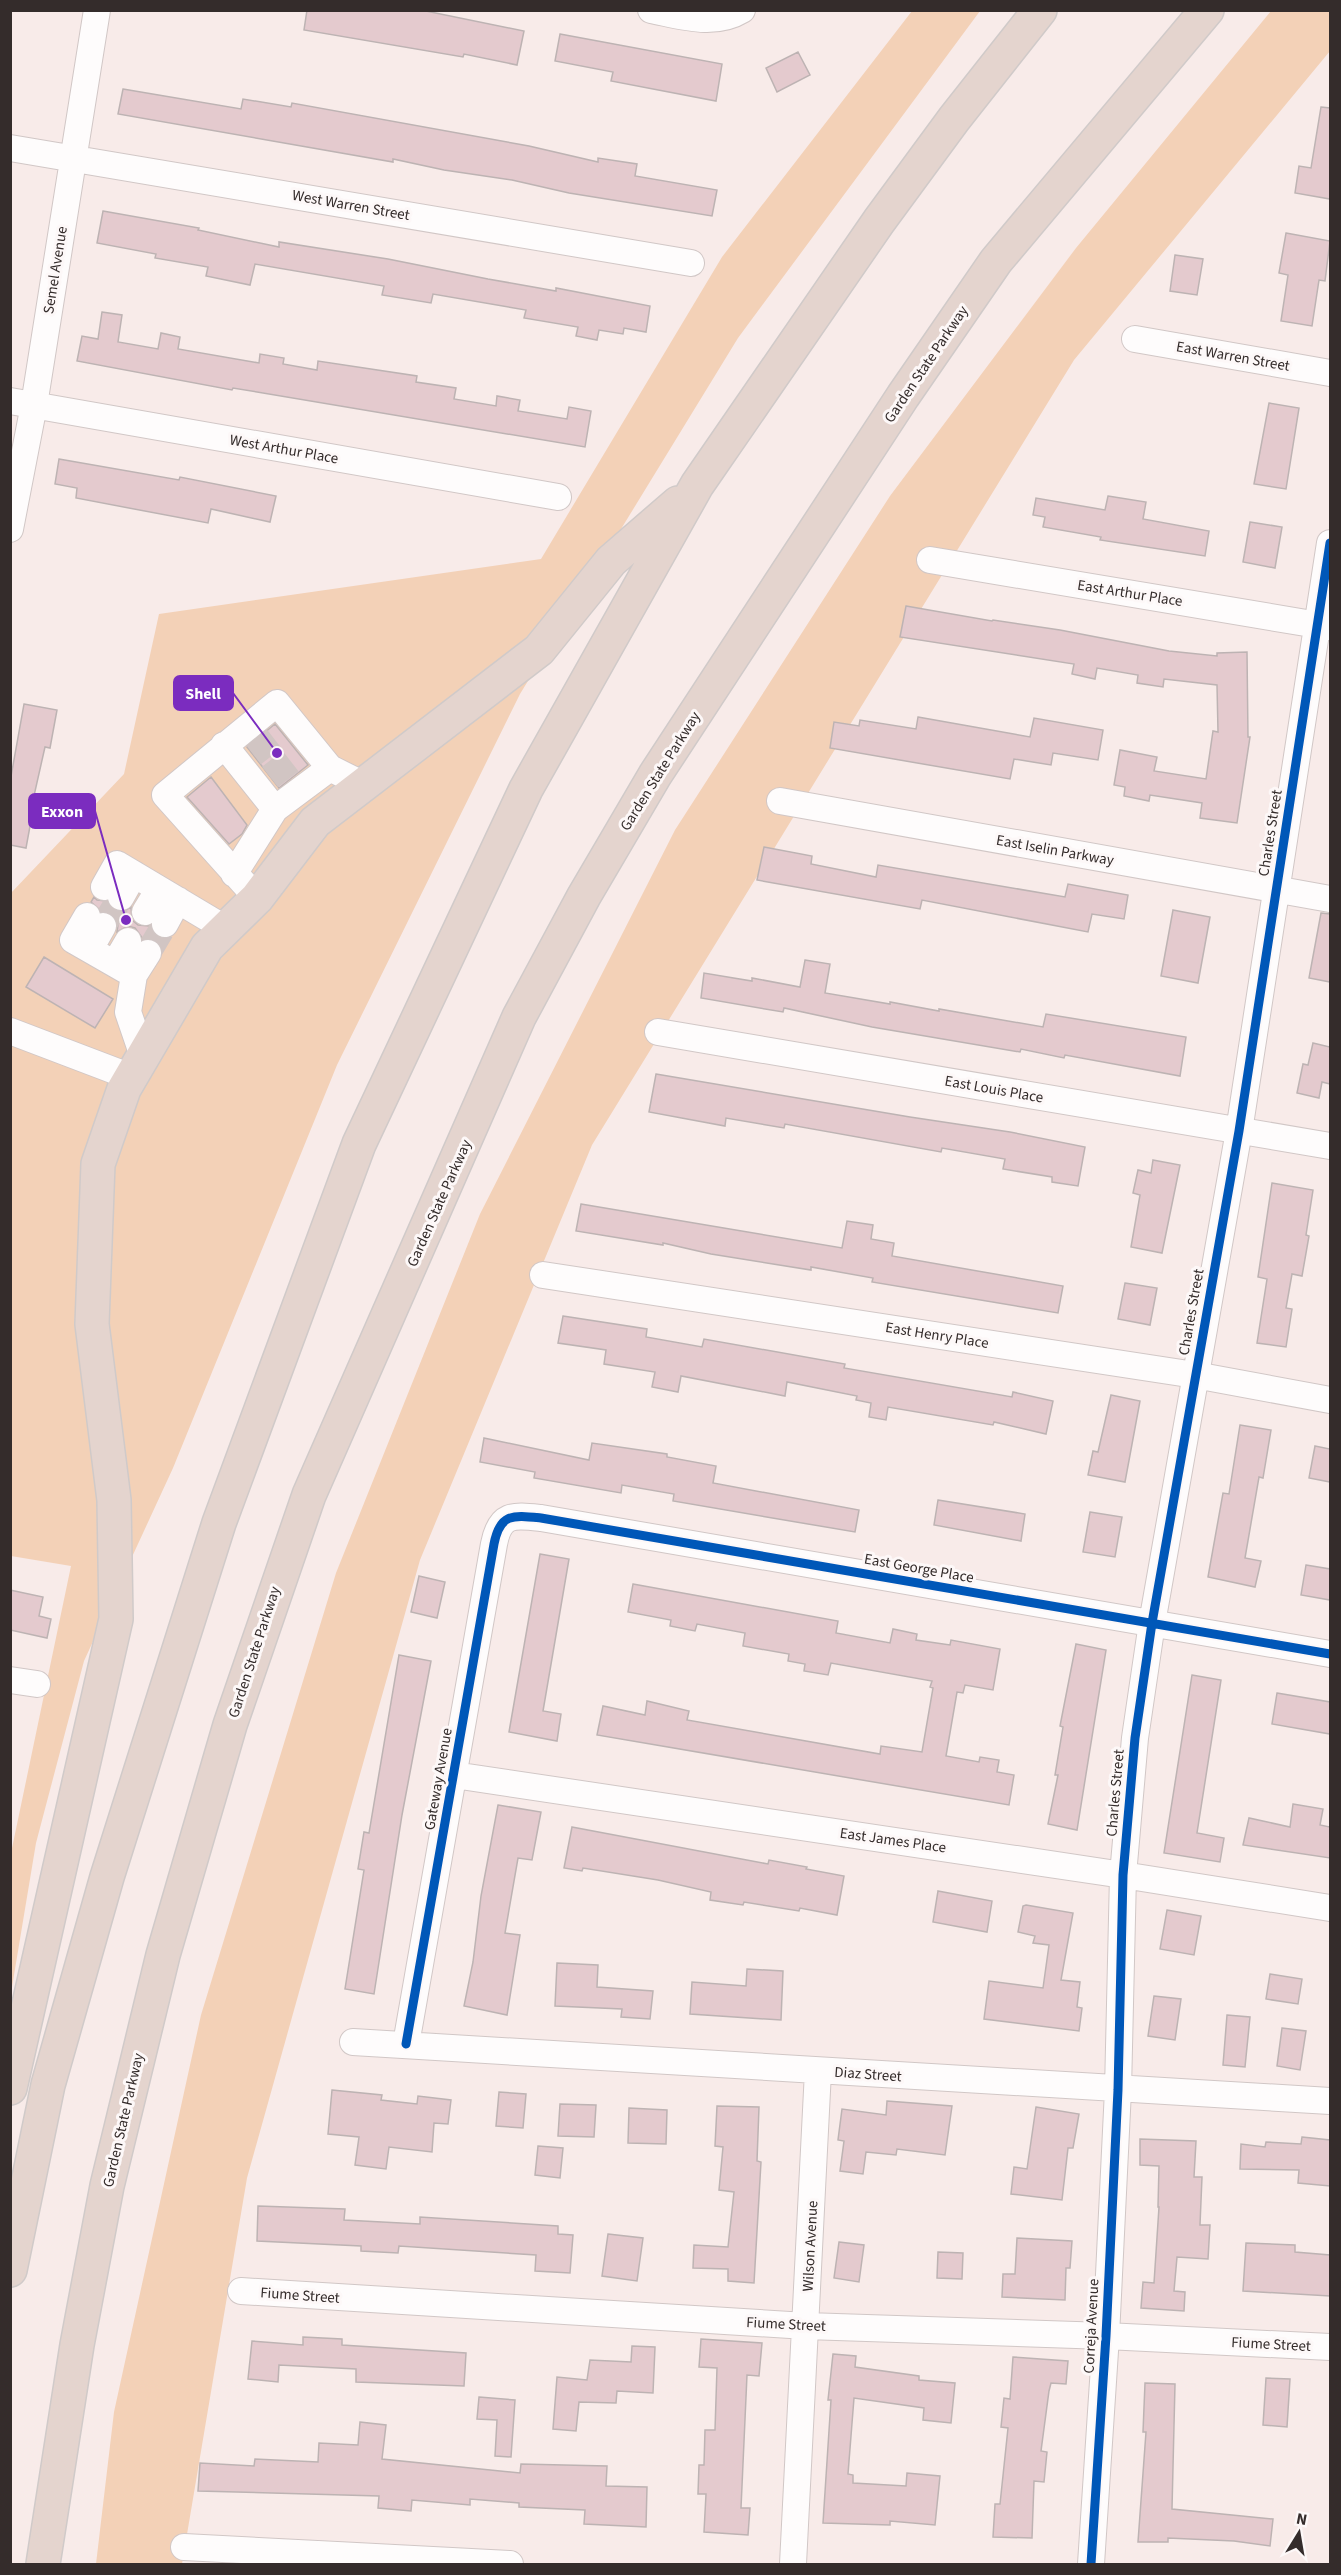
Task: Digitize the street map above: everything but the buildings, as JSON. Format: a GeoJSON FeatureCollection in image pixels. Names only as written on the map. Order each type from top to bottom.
{"type":"FeatureCollection","features":[{"type":"Feature","properties":{"kind":"highway"},"geometry":{"type":"LineString","coordinates":[[10,2270],[48,2085],[101,1899],[219,1522],[359,1144],[526,789],[697,486],[879,221],[954,119],[1040,10]]}},
{"type":"Feature","properties":{"kind":"highway","name":"Garden State Parkway"},"geometry":{"type":"LineString","coordinates":[[43,2565],[75,2356],[107,2186],[163,1955],[226,1736],[309,1496],[519,1017],[584,896],[655,775],[903,396],[996,261],[1207,10]]}},
{"type":"Feature","properties":{"kind":"highway"},"geometry":{"type":"LineString","coordinates":[[10,2088],[116,1619],[114,1500],[92,1324],[98,1164],[124,1089],[207,947],[257,898],[315,822],[538,650],[611,561],[697,486]]}},
{"type":"Feature","properties":{"kind":"highway"},"geometry":{"type":"LineString","coordinates":[[10,2175],[18,2224]]}},
{"type":"Feature","properties":{"kind":"street","name":"Semel Avenue"},"geometry":{"type":"LineString","coordinates":[[10,529],[22,403],[72,158],[97,10]]}},
{"type":"Feature","properties":{"kind":"street"},"geometry":{"type":"LineString","coordinates":[[651,10],[714,20],[732,16],[742,10]]}},
{"type":"Feature","properties":{"kind":"street","name":"West Warren Street"},"geometry":{"type":"LineString","coordinates":[[10,148],[692,263]]}},
{"type":"Feature","properties":{"kind":"street","name":"East Warren Street"},"geometry":{"type":"LineString","coordinates":[[1135,339],[1330,373]]}},
{"type":"Feature","properties":{"kind":"street","name":"West Arthur Place"},"geometry":{"type":"LineString","coordinates":[[22,403],[558,497]]}},
{"type":"Feature","properties":{"kind":"street","name":"Charles Street"},"geometry":{"type":"LineString","coordinates":[[1118,2090],[1124,1875],[1135,1738],[1152,1623],[1239,1131],[1276,890],[1324,626],[1330,543]]}},
{"type":"Feature","properties":{"kind":"street","name":"East Arthur Place"},"geometry":{"type":"LineString","coordinates":[[930,560],[1324,626]]}},
{"type":"Feature","properties":{"kind":"street"},"geometry":{"type":"LineString","coordinates":[[257,898],[165,795],[238,755],[277,703],[289,726],[307,748],[330,768],[362,784]]}},
{"type":"Feature","properties":{"kind":"street"},"geometry":{"type":"LineString","coordinates":[[238,755],[264,782],[275,809]]}},
{"type":"Feature","properties":{"kind":"street"},"geometry":{"type":"LineString","coordinates":[[234,874],[275,809],[330,768]]}},
{"type":"Feature","properties":{"kind":"street","name":"East Iselin Parkway"},"geometry":{"type":"LineString","coordinates":[[780,801],[1330,899]]}},
{"type":"Feature","properties":{"kind":"street"},"geometry":{"type":"LineString","coordinates":[[112,892],[134,874],[226,929]]}},
{"type":"Feature","properties":{"kind":"street"},"geometry":{"type":"LineString","coordinates":[[155,918],[169,894]]}},
{"type":"Feature","properties":{"kind":"street"},"geometry":{"type":"LineString","coordinates":[[95,921],[73,940],[125,969]]}},
{"type":"Feature","properties":{"kind":"street"},"geometry":{"type":"LineString","coordinates":[[10,1031],[137,1066],[128,1012],[125,969],[138,947]]}},
{"type":"Feature","properties":{"kind":"street","name":"East Louis Place"},"geometry":{"type":"LineString","coordinates":[[658,1032],[1330,1146]]}},
{"type":"Feature","properties":{"kind":"street","name":"East Henry Place"},"geometry":{"type":"LineString","coordinates":[[543,1275],[1195,1375],[1330,1400]]}},
{"type":"Feature","properties":{"kind":"street","name":"East George Place"},"geometry":{"type":"LineString","coordinates":[[503,1520],[520,1516],[541,1518],[1330,1654]]}},
{"type":"Feature","properties":{"kind":"street","name":"Gateway Avenue"},"geometry":{"type":"LineString","coordinates":[[406,2044],[495,1536],[503,1520]]}},
{"type":"Feature","properties":{"kind":"street"},"geometry":{"type":"LineString","coordinates":[[10,1680],[37,1684]]}},
{"type":"Feature","properties":{"kind":"street","name":"East James Place"},"geometry":{"type":"LineString","coordinates":[[454,1775],[1330,1908]]}},
{"type":"Feature","properties":{"kind":"street","name":"Diaz Street"},"geometry":{"type":"LineString","coordinates":[[353,2042],[1330,2101]]}},
{"type":"Feature","properties":{"kind":"street","name":"Wilson Avenue"},"geometry":{"type":"LineString","coordinates":[[793,2565],[818,2071]]}},
{"type":"Feature","properties":{"kind":"street","name":"Correja Avenue"},"geometry":{"type":"LineString","coordinates":[[1091,2565],[1106,2336],[1118,2090]]}},
{"type":"Feature","properties":{"kind":"street","name":"Fiume Street"},"geometry":{"type":"LineString","coordinates":[[241,2291],[806,2326],[1106,2336],[1330,2347]]}},
{"type":"Feature","properties":{"kind":"street"},"geometry":{"type":"LineString","coordinates":[[184,2547],[510,2565]]}},
{"type":"Feature","properties":{"kind":"shaded area"},"geometry":{"type":"Polygon","coordinates":[[[912,11],[980,11],[738,338],[520,694],[337,1065],[173,1468],[84,1661],[36,1843],[11,1993],[11,1853],[71,1566],[11,1556],[11,893],[124,774],[159,614],[541,559],[722,257],[912,11]]]}},
{"type":"Feature","properties":{"kind":"shaded area"},"geometry":{"type":"Polygon","coordinates":[[[1271,11],[1330,11],[1330,51],[1074,360],[592,1145],[420,1560],[247,2178],[182,2564],[96,2564],[114,2412],[201,2015],[336,1573],[480,1214],[675,830],[890,496],[1076,248],[1271,11]]]}},
{"type":"Feature","properties":{"kind":"tunnel"},"geometry":{"type":"LineString","coordinates":[[253,754],[284,730]]}},
{"type":"Feature","properties":{"kind":"tunnel"},"geometry":{"type":"LineString","coordinates":[[270,777],[302,752]]}},
{"type":"Feature","properties":{"kind":"tunnel"},"geometry":{"type":"LineString","coordinates":[[103,926],[121,897]]}},
{"type":"Feature","properties":{"kind":"tunnel"},"geometry":{"type":"LineString","coordinates":[[148,953],[165,924]]}},
{"type":"Feature","properties":{"kind":"cycle path"},"geometry":{"type":"LineString","coordinates":[[1091,2564],[1106,2336],[1118,2090],[1123,1875],[1135,1738],[1152,1623],[1239,1131],[1330,543]]}},
{"type":"Feature","properties":{"kind":"cycle path"},"geometry":{"type":"LineString","coordinates":[[406,2044],[494,1544],[500,1526],[509,1518],[523,1516],[541,1518],[1330,1654]]}},
{"type":"Feature","properties":{"kind":"place","name":"Shell"},"geometry":{"type":"Point","coordinates":[277,753]}},
{"type":"Feature","properties":{"kind":"place","name":"Exxon"},"geometry":{"type":"Point","coordinates":[126,920]}}]}
